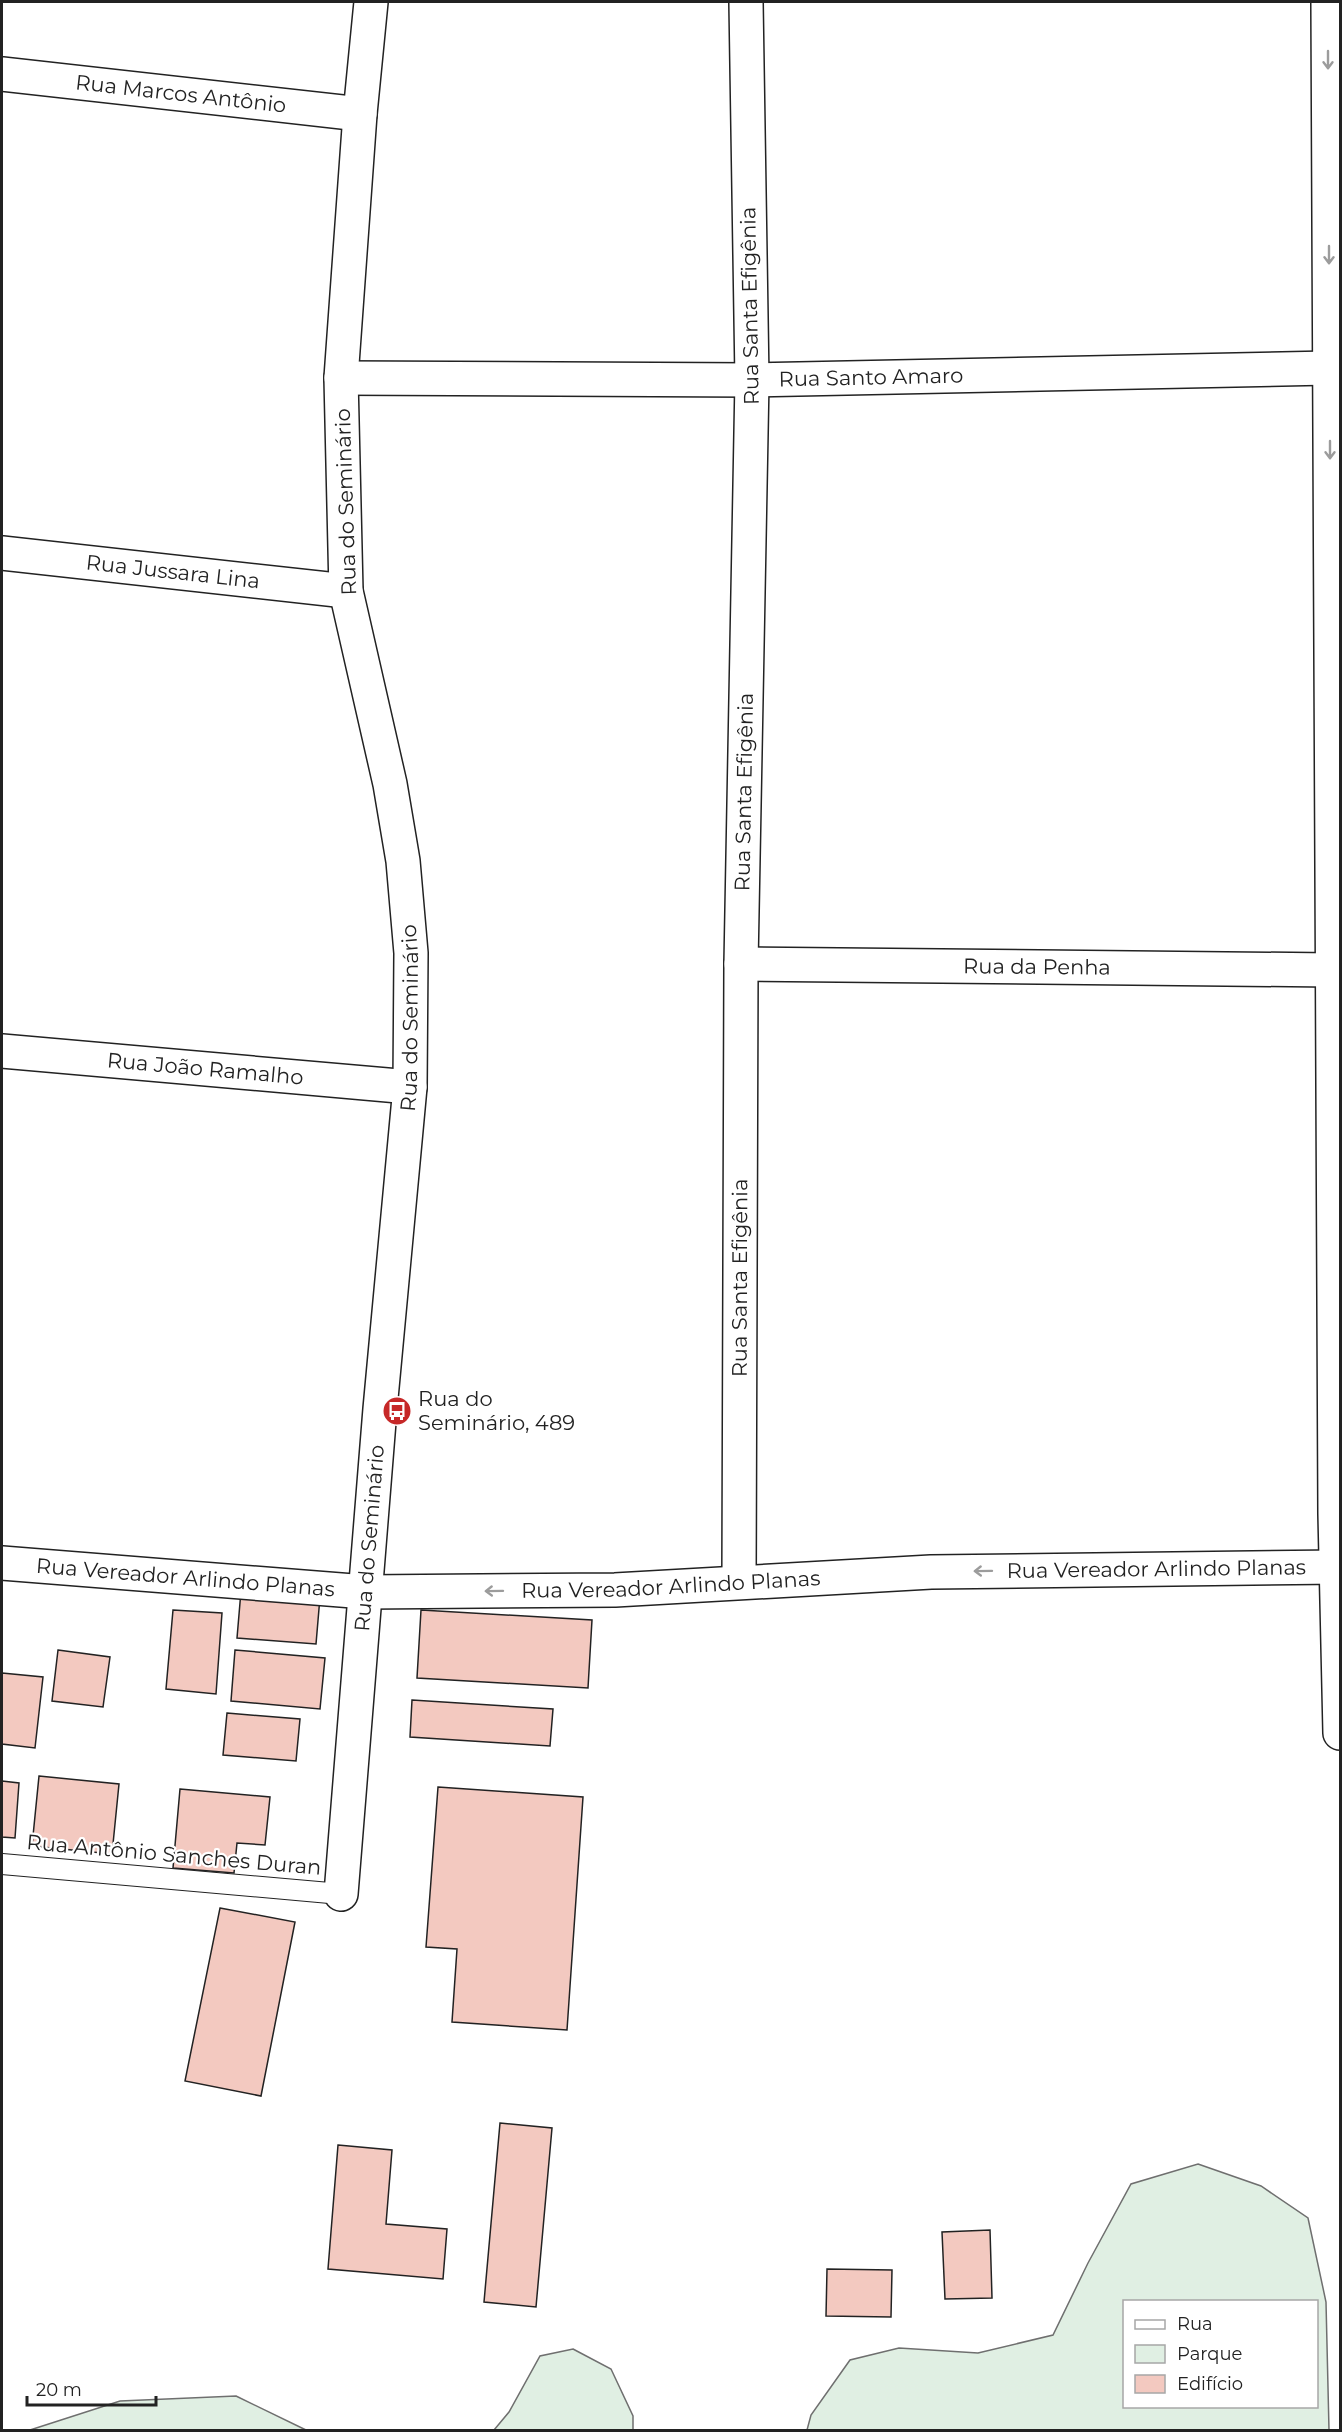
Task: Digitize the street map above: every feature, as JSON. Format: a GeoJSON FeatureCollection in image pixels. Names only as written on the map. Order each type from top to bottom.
{"type":"FeatureCollection","features":[{"type":"Feature","properties":{"kind":"street","name":"Rua do Seminário"},"geometry":{"type":"LineString","coordinates":[[341,1894],[410,1087],[411,953],[403,861],[390,784],[346,591],[341,378],[360,114],[371,2]]}},
{"type":"Feature","properties":{"kind":"street","name":"Rua Santa Efigênia"},"geometry":{"type":"LineString","coordinates":[[739,1582],[741,964],[752,381],[746,2]]}},
{"type":"Feature","properties":{"kind":"street"},"geometry":{"type":"LineString","coordinates":[[1328,2],[1329,368],[1336,674],[1332,970],[1341,1733]]}},
{"type":"Feature","properties":{"kind":"street","name":"Rua Marcos Antônio"},"geometry":{"type":"LineString","coordinates":[[2,74],[360,114]]}},
{"type":"Feature","properties":{"kind":"street","name":"Rua Santo Amaro"},"geometry":{"type":"LineString","coordinates":[[341,378],[752,381],[1329,368]]}},
{"type":"Feature","properties":{"kind":"street","name":"Rua Jussara Lina"},"geometry":{"type":"LineString","coordinates":[[2,554],[346,591]]}},
{"type":"Feature","properties":{"kind":"street","name":"Rua da Penha"},"geometry":{"type":"LineString","coordinates":[[741,964],[1332,970]]}},
{"type":"Feature","properties":{"kind":"street","name":"Rua João Ramalho"},"geometry":{"type":"LineString","coordinates":[[2,1051],[410,1087]]}},
{"type":"Feature","properties":{"kind":"street","name":"Rua Vereador Arlindo Planas"},"geometry":{"type":"LineString","coordinates":[[2,1563],[366,1593],[615,1590],[931,1572],[1338,1567]]}},
{"type":"Feature","properties":{"kind":"lane","name":"Rua Antônio Sanches Duran"},"geometry":{"type":"LineString","coordinates":[[2,1864],[341,1894]]}},
{"type":"Feature","properties":{"kind":"green space"},"geometry":{"type":"Polygon","coordinates":[[[1198,2164],[1261,2186],[1308,2218],[1326,2302],[1329,2430],[807,2430],[811,2415],[850,2360],[899,2348],[978,2353],[1053,2335],[1088,2263],[1131,2184],[1198,2164]]]}},
{"type":"Feature","properties":{"kind":"green space"},"geometry":{"type":"Polygon","coordinates":[[[573,2349],[611,2369],[633,2416],[633,2430],[494,2430],[509,2412],[540,2356],[573,2349]]]}},
{"type":"Feature","properties":{"kind":"green space"},"geometry":{"type":"Polygon","coordinates":[[[236,2396],[306,2430],[30,2430],[120,2401],[236,2396]]]}},
{"type":"Feature","properties":{"kind":"building"},"geometry":{"type":"Polygon","coordinates":[[[241,1591],[320,1597],[316,1644],[237,1638],[241,1591]]]}},
{"type":"Feature","properties":{"kind":"building"},"geometry":{"type":"Polygon","coordinates":[[[173,1610],[222,1613],[216,1694],[166,1689],[173,1610]]]}},
{"type":"Feature","properties":{"kind":"building"},"geometry":{"type":"Polygon","coordinates":[[[421,1610],[592,1620],[588,1688],[417,1678],[421,1610]]]}},
{"type":"Feature","properties":{"kind":"building"},"geometry":{"type":"Polygon","coordinates":[[[58,1650],[110,1657],[103,1707],[52,1701],[58,1650]]]}},
{"type":"Feature","properties":{"kind":"building"},"geometry":{"type":"Polygon","coordinates":[[[235,1650],[325,1658],[320,1709],[231,1701],[235,1650]]]}},
{"type":"Feature","properties":{"kind":"building"},"geometry":{"type":"Polygon","coordinates":[[[2,1673],[43,1677],[35,1748],[2,1744],[2,1673]]]}},
{"type":"Feature","properties":{"kind":"building"},"geometry":{"type":"Polygon","coordinates":[[[412,1700],[553,1709],[550,1746],[410,1737],[412,1700]]]}},
{"type":"Feature","properties":{"kind":"building"},"geometry":{"type":"Polygon","coordinates":[[[227,1713],[300,1719],[296,1761],[223,1755],[227,1713]]]}},
{"type":"Feature","properties":{"kind":"building"},"geometry":{"type":"Polygon","coordinates":[[[39,1776],[119,1784],[112,1854],[32,1846],[39,1776]]]}},
{"type":"Feature","properties":{"kind":"building"},"geometry":{"type":"Polygon","coordinates":[[[2,1781],[19,1783],[15,1838],[2,1837],[2,1781]]]}},
{"type":"Feature","properties":{"kind":"building"},"geometry":{"type":"Polygon","coordinates":[[[438,1787],[583,1797],[567,2030],[452,2022],[457,1949],[426,1947],[438,1787]]]}},
{"type":"Feature","properties":{"kind":"building"},"geometry":{"type":"Polygon","coordinates":[[[180,1789],[270,1797],[265,1845],[237,1843],[234,1873],[173,1868],[180,1789]]]}},
{"type":"Feature","properties":{"kind":"building"},"geometry":{"type":"Polygon","coordinates":[[[220,1908],[295,1922],[261,2096],[185,2081],[220,1908]]]}},
{"type":"Feature","properties":{"kind":"building"},"geometry":{"type":"Polygon","coordinates":[[[500,2123],[552,2128],[536,2307],[484,2302],[500,2123]]]}},
{"type":"Feature","properties":{"kind":"building"},"geometry":{"type":"Polygon","coordinates":[[[338,2145],[392,2150],[386,2224],[447,2229],[443,2279],[328,2269],[338,2145]]]}},
{"type":"Feature","properties":{"kind":"building"},"geometry":{"type":"Polygon","coordinates":[[[990,2230],[992,2298],[945,2299],[942,2232],[990,2230]]]}},
{"type":"Feature","properties":{"kind":"building"},"geometry":{"type":"Polygon","coordinates":[[[827,2269],[892,2270],[891,2317],[826,2316],[827,2269]]]}},
{"type":"Feature","properties":{"kind":"place","name":"Rua do Seminário, 489"},"geometry":{"type":"Point","coordinates":[397,1411]}}]}
